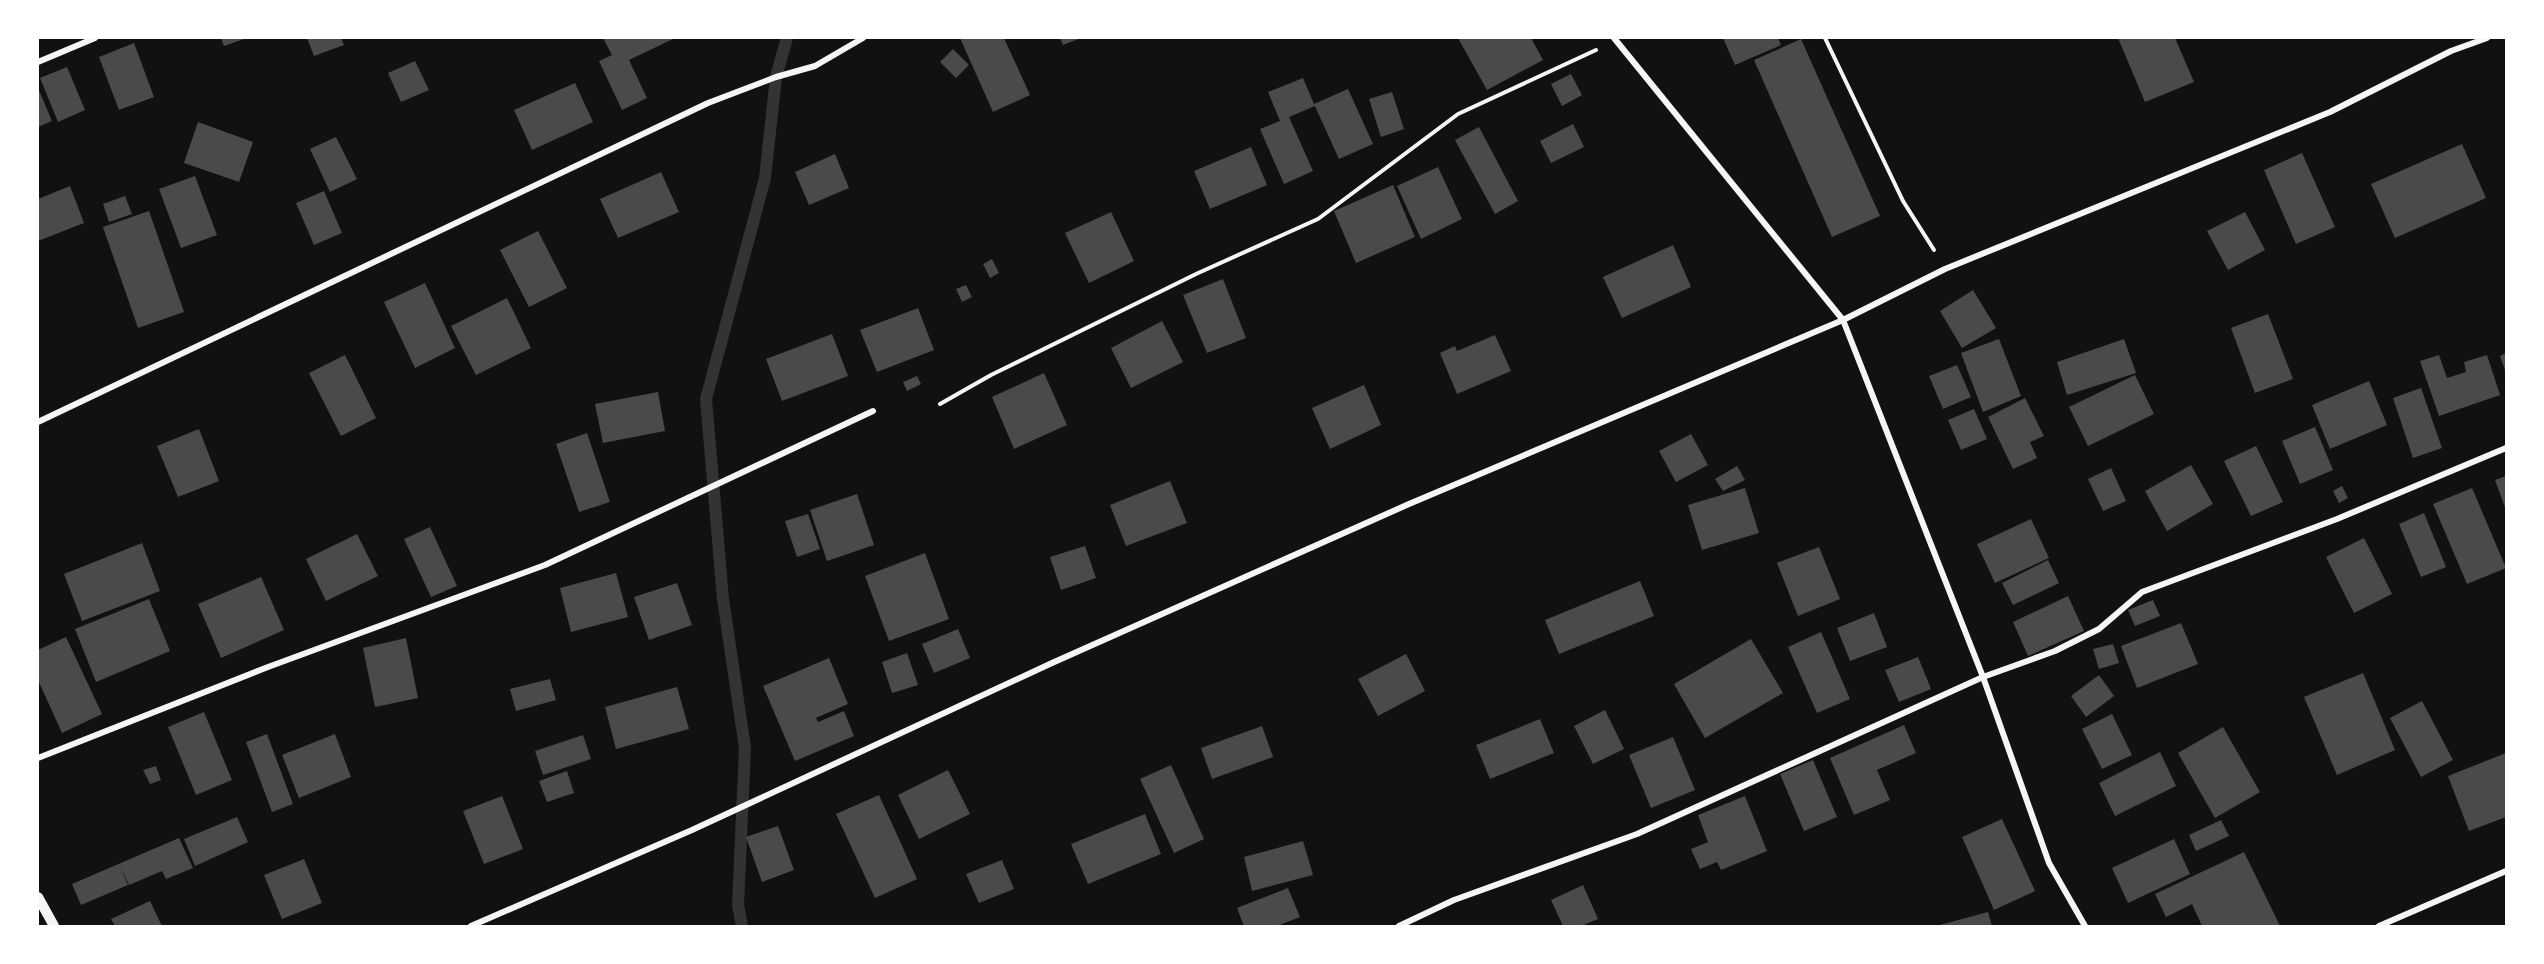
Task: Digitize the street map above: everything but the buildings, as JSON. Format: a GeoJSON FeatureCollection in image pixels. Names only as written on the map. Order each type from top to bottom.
{"type":"FeatureCollection","features":[{"type":"Feature","properties":{"kind":"street"},"geometry":{"type":"LineString","coordinates":[[38,62],[95,38]]}},
{"type":"Feature","properties":{"kind":"street"},"geometry":{"type":"LineString","coordinates":[[38,422],[708,103],[776,77],[815,66],[863,38]]}},
{"type":"Feature","properties":{"kind":"street"},"geometry":{"type":"LineString","coordinates":[[471,927],[692,830],[1052,663],[1409,504],[1843,320],[1945,268],[2330,112],[2451,51],[2487,38]]}},
{"type":"Feature","properties":{"kind":"street"},"geometry":{"type":"LineString","coordinates":[[1615,39],[1843,320],[1983,677],[2049,863],[2085,927]]}},
{"type":"Feature","properties":{"kind":"street"},"geometry":{"type":"LineString","coordinates":[[38,758],[268,667],[545,565],[873,411]]}},
{"type":"Feature","properties":{"kind":"street"},"geometry":{"type":"LineString","coordinates":[[1399,927],[1454,900],[1637,834],[1983,677],[2055,651],[2099,628],[2142,592],[2337,519],[2506,448]]}},
{"type":"Feature","properties":{"kind":"street"},"geometry":{"type":"LineString","coordinates":[[2379,927],[2506,871]]}},
{"type":"Feature","properties":{"kind":"street"},"geometry":{"type":"LineString","coordinates":[[38,897],[54,927]]}},
{"type":"Feature","properties":{"kind":"path"},"geometry":{"type":"LineString","coordinates":[[1825,38],[1903,201],[1945,268]]}},
{"type":"Feature","properties":{"kind":"path"},"geometry":{"type":"LineString","coordinates":[[940,404],[991,375],[1185,279],[1318,219],[1458,114],[1615,39]]}},
{"type":"Feature","properties":{"kind":"waterway"},"geometry":{"type":"LineString","coordinates":[[742,926],[738,905],[745,748],[723,599],[706,399],[765,178],[776,77],[787,38]]}}]}
